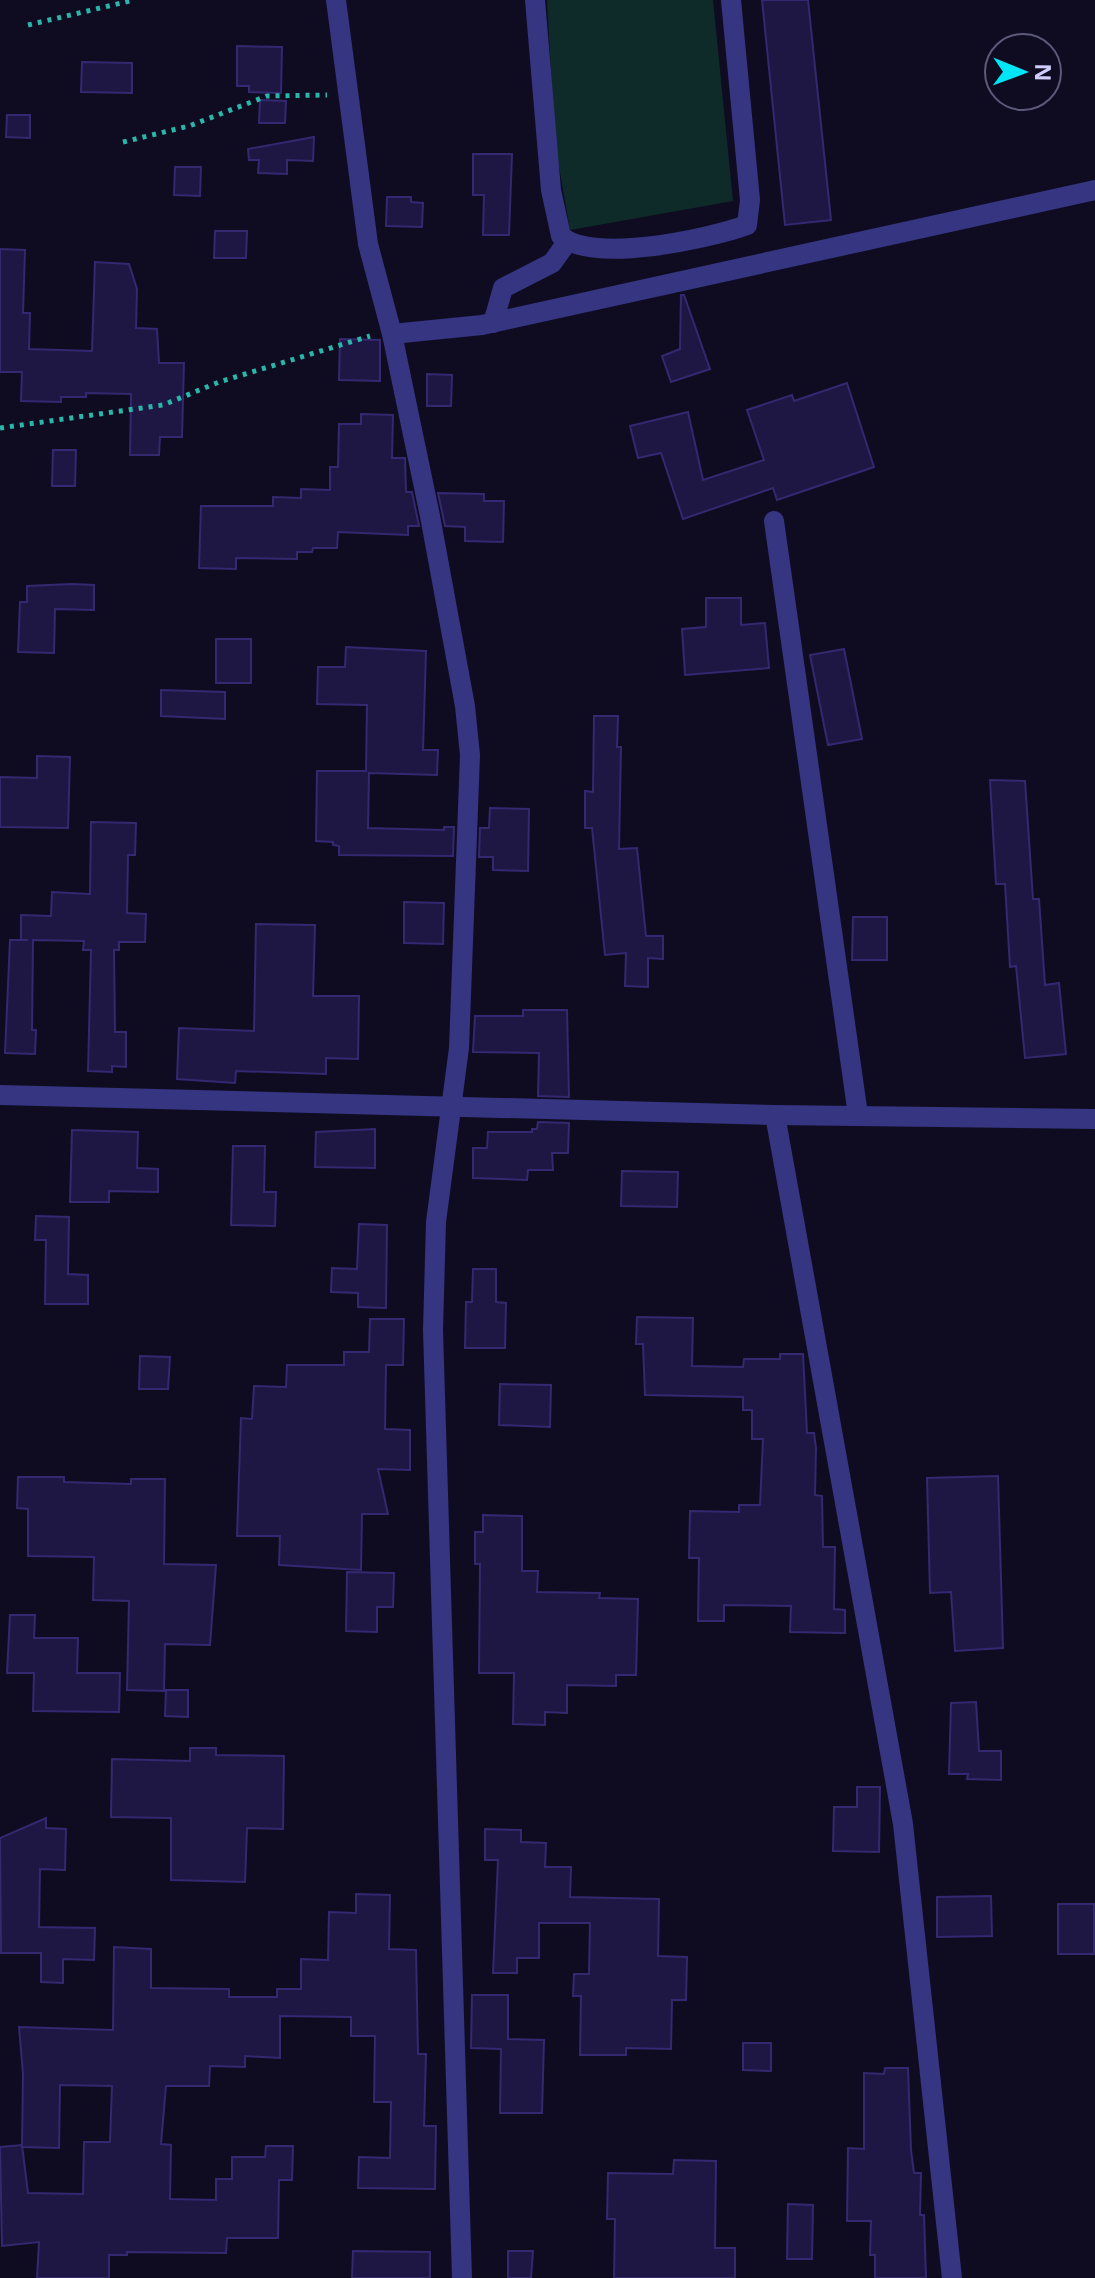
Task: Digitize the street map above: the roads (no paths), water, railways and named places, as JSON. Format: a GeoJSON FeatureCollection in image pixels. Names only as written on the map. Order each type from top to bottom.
{"type":"FeatureCollection","features":[{"type":"Feature","properties":{"kind":"street"},"geometry":{"type":"LineString","coordinates":[[336,0],[368,244],[391,332],[430,516],[465,706],[470,755],[465,939],[452,1108],[436,1222],[433,1346],[462,2278]]}},
{"type":"Feature","properties":{"kind":"street"},"geometry":{"type":"LineString","coordinates":[[535,0],[551,190],[561,236],[591,249],[623,250],[747,225],[750,200],[731,0]]}},
{"type":"Feature","properties":{"kind":"street"},"geometry":{"type":"LineString","coordinates":[[391,332],[493,323],[1095,190]]}},
{"type":"Feature","properties":{"kind":"street"},"geometry":{"type":"LineString","coordinates":[[493,323],[503,288],[552,263],[568,241]]}},
{"type":"Feature","properties":{"kind":"street"},"geometry":{"type":"LineString","coordinates":[[774,521],[858,1115]]}},
{"type":"Feature","properties":{"kind":"street"},"geometry":{"type":"LineString","coordinates":[[0,1095],[452,1108],[1095,1119]]}},
{"type":"Feature","properties":{"kind":"street"},"geometry":{"type":"LineString","coordinates":[[775,1115],[903,1824],[952,2278]]}}]}
